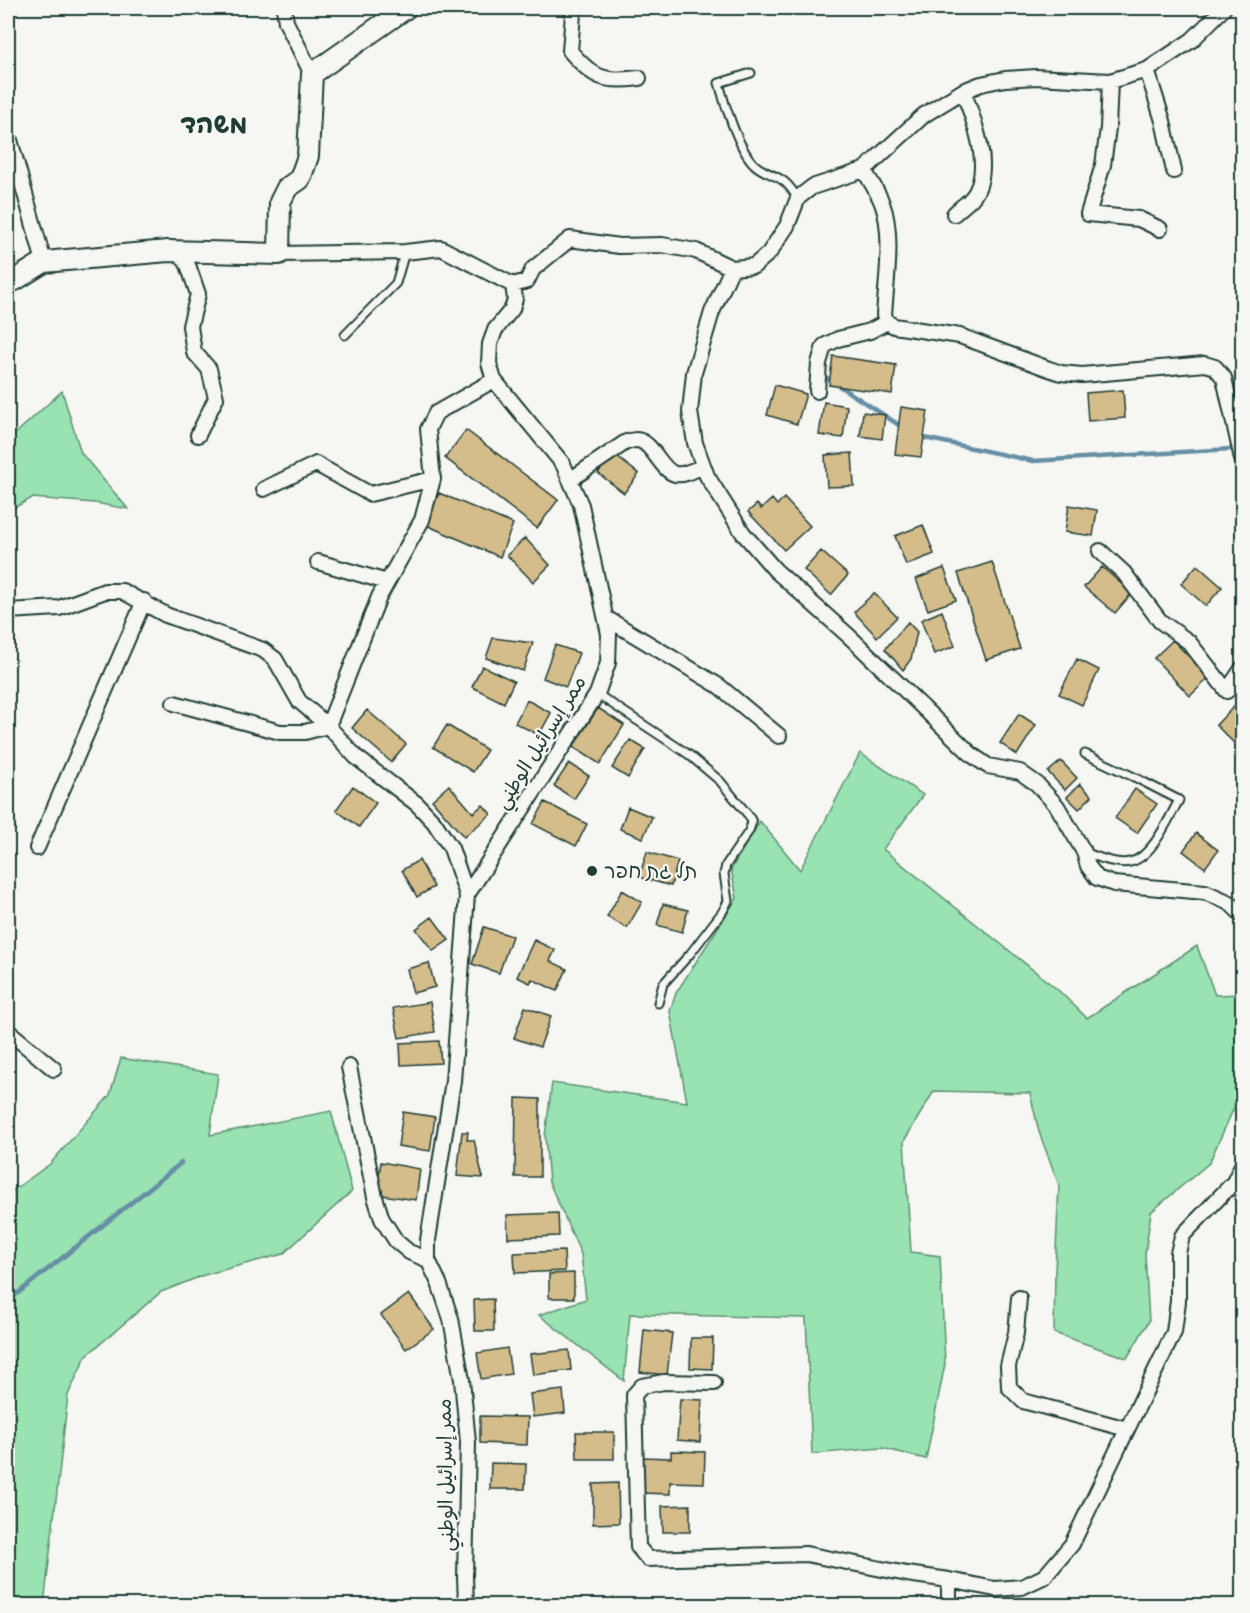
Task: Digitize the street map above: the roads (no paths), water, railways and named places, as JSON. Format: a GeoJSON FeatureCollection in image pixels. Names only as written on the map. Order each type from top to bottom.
{"type":"FeatureCollection","features":[{"type":"Feature","properties":{"kind":"street"},"geometry":{"type":"LineString","coordinates":[[279,254],[280,202],[287,188],[300,179],[308,156],[312,74],[286,22],[284,8]]}},
{"type":"Feature","properties":{"kind":"street"},"geometry":{"type":"LineString","coordinates":[[312,74],[406,8]]}},
{"type":"Feature","properties":{"kind":"street"},"geometry":{"type":"LineString","coordinates":[[576,8],[573,14],[570,51],[584,68],[600,77],[618,81],[639,78]]}},
{"type":"Feature","properties":{"kind":"street"},"geometry":{"type":"LineString","coordinates":[[8,282],[44,262],[179,251],[279,254],[405,252],[441,248],[513,285],[527,281],[533,269],[570,239],[619,246],[662,245],[696,250],[732,268],[754,266],[769,253],[787,226],[798,198],[812,187],[864,170],[924,115],[963,91],[989,82],[1036,77],[1110,81],[1147,70],[1192,40],[1224,8]]}},
{"type":"Feature","properties":{"kind":"street"},"geometry":{"type":"LineString","coordinates":[[1147,70],[1163,121],[1174,171]]}},
{"type":"Feature","properties":{"kind":"street"},"geometry":{"type":"LineString","coordinates":[[1110,81],[1108,128],[1103,165],[1088,214],[1139,219],[1160,229]]}},
{"type":"Feature","properties":{"kind":"street"},"geometry":{"type":"LineString","coordinates":[[954,214],[973,198],[982,175],[981,150],[974,120],[963,91]]}},
{"type":"Feature","properties":{"kind":"street"},"geometry":{"type":"LineString","coordinates":[[8,135],[44,262]]}},
{"type":"Feature","properties":{"kind":"street"},"geometry":{"type":"LineString","coordinates":[[864,170],[883,204],[887,226],[888,251],[884,315],[887,322],[894,326],[960,336],[1062,373],[1082,375],[1205,364],[1215,367],[1224,378],[1242,459]]}},
{"type":"Feature","properties":{"kind":"street"},"geometry":{"type":"LineString","coordinates":[[179,251],[188,265],[198,294],[190,326],[194,352],[209,369],[216,398],[198,435]]}},
{"type":"Feature","properties":{"kind":"street"},"geometry":{"type":"LineString","coordinates":[[732,268],[712,312],[694,373],[690,412],[695,443],[707,476],[743,533],[775,570],[850,637],[972,755],[988,766],[1020,772],[1037,784],[1057,806],[1084,852],[1088,866],[1097,878],[1114,884],[1205,892],[1230,903],[1242,915]]}},
{"type":"Feature","properties":{"kind":"street"},"geometry":{"type":"LineString","coordinates":[[328,726],[379,597],[422,520],[433,479],[428,429],[436,413],[494,380],[489,363],[490,344],[495,330],[512,309],[515,299],[513,285]]}},
{"type":"Feature","properties":{"kind":"street"},"geometry":{"type":"LineString","coordinates":[[817,391],[819,363],[824,346],[838,339],[870,331],[887,322]]}},
{"type":"Feature","properties":{"kind":"street","name":"ممر إسرائيل الوطني"},"geometry":{"type":"LineString","coordinates":[[466,1605],[468,1442],[462,1380],[451,1319],[439,1283],[428,1260],[428,1240],[453,1081],[467,894],[597,694],[608,663],[609,634],[581,505],[563,464],[494,380]]}},
{"type":"Feature","properties":{"kind":"street"},"geometry":{"type":"LineString","coordinates":[[570,480],[626,442],[636,440],[644,443],[666,468],[676,474],[704,466]]}},
{"type":"Feature","properties":{"kind":"street"},"geometry":{"type":"LineString","coordinates":[[264,489],[316,464],[370,494],[433,479]]}},
{"type":"Feature","properties":{"kind":"street"},"geometry":{"type":"LineString","coordinates":[[1100,550],[1124,573],[1160,621],[1189,642],[1227,691],[1242,669]]}},
{"type":"Feature","properties":{"kind":"street"},"geometry":{"type":"LineString","coordinates":[[318,562],[387,582]]}},
{"type":"Feature","properties":{"kind":"street"},"geometry":{"type":"LineString","coordinates":[[8,610],[59,608],[105,591],[122,591],[166,615],[263,650],[275,659],[299,701],[328,726],[356,757],[417,804],[434,822],[451,848],[467,894]]}},
{"type":"Feature","properties":{"kind":"street"},"geometry":{"type":"LineString","coordinates":[[37,848],[144,601]]}},
{"type":"Feature","properties":{"kind":"street"},"geometry":{"type":"LineString","coordinates":[[606,618],[719,686],[780,736]]}},
{"type":"Feature","properties":{"kind":"street"},"geometry":{"type":"LineString","coordinates":[[174,703],[280,732],[304,732],[328,726]]}},
{"type":"Feature","properties":{"kind":"street"},"geometry":{"type":"LineString","coordinates":[[8,1031],[54,1069]]}},
{"type":"Feature","properties":{"kind":"street"},"geometry":{"type":"LineString","coordinates":[[349,1067],[375,1197],[382,1219],[396,1241],[409,1252],[428,1260]]}},
{"type":"Feature","properties":{"kind":"street"},"geometry":{"type":"LineString","coordinates":[[714,1383],[664,1382],[642,1386],[634,1395],[638,1546],[648,1559],[806,1554],[995,1589],[1022,1587],[1045,1576],[1071,1544],[1174,1332],[1178,1301],[1178,1253],[1182,1236],[1234,1182],[1242,1165]]}},
{"type":"Feature","properties":{"kind":"street"},"geometry":{"type":"LineString","coordinates":[[1019,1298],[1017,1333],[1008,1366],[1009,1387],[1023,1401],[1127,1429]]}},
{"type":"Feature","properties":{"kind":"street"},"geometry":{"type":"LineString","coordinates":[[949,1580],[949,1605]]}},
{"type":"Feature","properties":{"kind":"lane"},"geometry":{"type":"LineString","coordinates":[[751,73],[719,83],[723,100],[733,126],[753,163],[768,174],[784,181],[798,198]]}},
{"type":"Feature","properties":{"kind":"lane"},"geometry":{"type":"LineString","coordinates":[[345,335],[396,283],[405,252]]}},
{"type":"Feature","properties":{"kind":"lane"},"geometry":{"type":"LineString","coordinates":[[597,694],[688,754],[720,781],[752,822],[749,831],[726,865],[724,874],[728,901],[723,911],[690,954],[663,984],[658,1003]]}},
{"type":"Feature","properties":{"kind":"lane"},"geometry":{"type":"LineString","coordinates":[[1084,852],[1115,862],[1130,862],[1142,857],[1167,823],[1179,800],[1085,754]]}},
{"type":"Feature","properties":{"kind":"waterway"},"geometry":{"type":"LineString","coordinates":[[827,378],[902,427]]}},
{"type":"Feature","properties":{"kind":"waterway"},"geometry":{"type":"LineString","coordinates":[[920,437],[1033,461],[1231,449]]}},
{"type":"Feature","properties":{"kind":"waterway"},"geometry":{"type":"LineString","coordinates":[[8,1301],[181,1163]]}},
{"type":"Feature","properties":{"kind":"place","name":"תל גת חפר"},"geometry":{"type":"Point","coordinates":[592,871]}},
{"type":"Feature","properties":{"kind":"district","name":"משהד"},"geometry":{"type":"Point","coordinates":[214,124]}}]}
